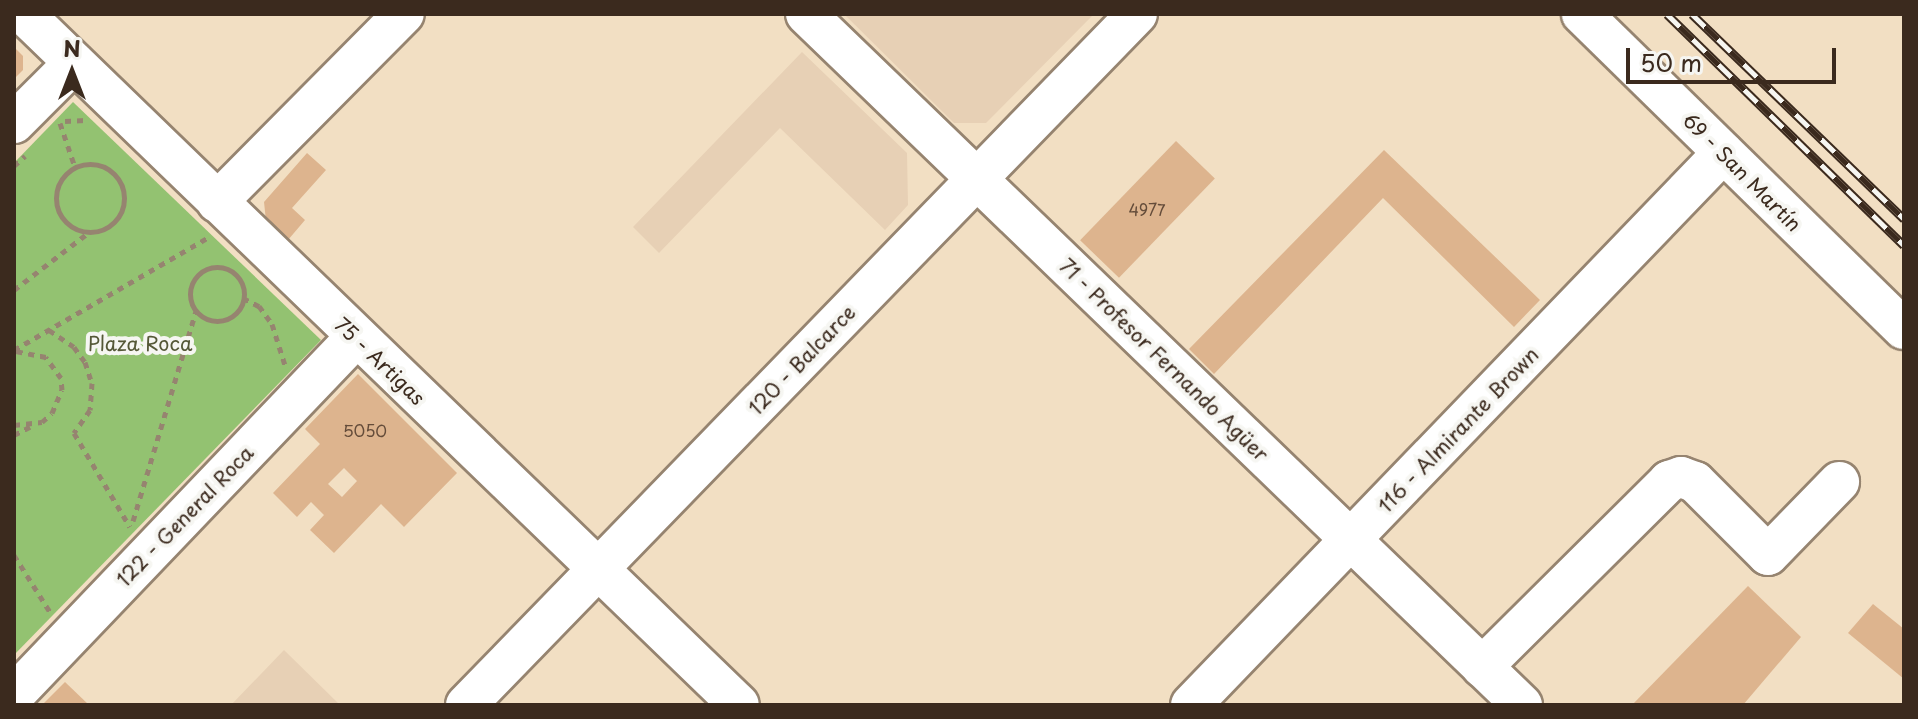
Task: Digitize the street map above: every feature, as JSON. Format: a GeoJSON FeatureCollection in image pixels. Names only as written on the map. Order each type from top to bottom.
{"type":"FeatureCollection","features":[{"type":"Feature","properties":{"kind":"street","name":"75 - Artigas"},"geometry":{"type":"LineString","coordinates":[[24,14],[74,63],[207,222],[356,337],[739,705]]}},
{"type":"Feature","properties":{"kind":"street"},"geometry":{"type":"LineString","coordinates":[[207,222],[404,14]]}},
{"type":"Feature","properties":{"kind":"street","name":"71 - Profesor Fernando Agüer"},"geometry":{"type":"LineString","coordinates":[[806,14],[1522,705]]}},
{"type":"Feature","properties":{"kind":"street","name":"120 - Balcarce"},"geometry":{"type":"LineString","coordinates":[[466,705],[1137,14]]}},
{"type":"Feature","properties":{"kind":"street","name":"69 - San Martín"},"geometry":{"type":"LineString","coordinates":[[1582,14],[1904,329]]}},
{"type":"Feature","properties":{"kind":"street"},"geometry":{"type":"LineString","coordinates":[[32,134],[74,63]]}},
{"type":"Feature","properties":{"kind":"street","name":"116 - Almirante Brown"},"geometry":{"type":"LineString","coordinates":[[1191,705],[1723,153]]}},
{"type":"Feature","properties":{"kind":"street","name":"122 - General Roca"},"geometry":{"type":"LineString","coordinates":[[14,695],[356,337]]}},
{"type":"Feature","properties":{"kind":"street"},"geometry":{"type":"LineString","coordinates":[[1482,667],[1669,481],[1681,477],[1695,482],[1768,555],[1839,482]]}},
{"type":"Feature","properties":{"kind":"path"},"geometry":{"type":"LineString","coordinates":[[14,166],[32,134],[60,121],[87,119],[98,130]]}},
{"type":"Feature","properties":{"kind":"path"},"geometry":{"type":"LineString","coordinates":[[60,121],[75,167]]}},
{"type":"Feature","properties":{"kind":"path"},"geometry":{"type":"LineString","coordinates":[[14,290],[88,233],[118,219],[122,186],[108,169],[75,167],[59,183],[56,205],[67,224],[88,233]]}},
{"type":"Feature","properties":{"kind":"path"},"geometry":{"type":"LineString","coordinates":[[14,350],[49,330],[207,222],[218,249]]}},
{"type":"Feature","properties":{"kind":"path"},"geometry":{"type":"LineString","coordinates":[[229,259],[251,280]]}},
{"type":"Feature","properties":{"kind":"path"},"geometry":{"type":"LineString","coordinates":[[49,330],[74,347],[85,362],[92,383],[90,410],[74,433],[131,529],[196,311],[191,287],[209,269],[234,274],[243,298],[259,306],[272,324],[290,381]]}},
{"type":"Feature","properties":{"kind":"path"},"geometry":{"type":"LineString","coordinates":[[196,311],[219,321],[235,314],[243,298]]}},
{"type":"Feature","properties":{"kind":"path"},"geometry":{"type":"LineString","coordinates":[[14,350],[46,357],[61,378],[59,403],[42,422],[14,435]]}},
{"type":"Feature","properties":{"kind":"path"},"geometry":{"type":"LineString","coordinates":[[14,425],[31,426]]}},
{"type":"Feature","properties":{"kind":"path"},"geometry":{"type":"LineString","coordinates":[[14,555],[57,623]]}},
{"type":"Feature","properties":{"kind":"shaded area"},"geometry":{"type":"Polygon","coordinates":[[[844,14],[1094,14],[986,123],[954,123],[844,14]]]}},
{"type":"Feature","properties":{"kind":"shaded area"},"geometry":{"type":"Polygon","coordinates":[[[802,52],[907,153],[908,205],[885,230],[780,128],[659,253],[633,227],[802,52]]]}},
{"type":"Feature","properties":{"kind":"shaded area"},"geometry":{"type":"Polygon","coordinates":[[[284,650],[340,705],[231,705],[284,650]]]}},
{"type":"Feature","properties":{"kind":"green space","name":"Plaza Roca"},"geometry":{"type":"Polygon","coordinates":[[[73,102],[321,340],[14,655],[14,163],[73,102]]]}},
{"type":"Feature","properties":{"kind":"building"},"geometry":{"type":"Polygon","coordinates":[[[14,47],[23,56],[23,70],[14,79],[14,47]]]}},
{"type":"Feature","properties":{"kind":"building"},"geometry":{"type":"Polygon","coordinates":[[[1176,141],[1215,179],[1119,278],[1080,240],[1176,141]]]}},
{"type":"Feature","properties":{"kind":"building"},"geometry":{"type":"Polygon","coordinates":[[[1384,150],[1540,300],[1514,327],[1383,198],[1214,374],[1189,349],[1384,150]]]}},
{"type":"Feature","properties":{"kind":"building"},"geometry":{"type":"Polygon","coordinates":[[[307,153],[326,170],[292,208],[305,220],[288,240],[266,221],[264,202],[307,153]]]}},
{"type":"Feature","properties":{"kind":"building"},"geometry":{"type":"Polygon","coordinates":[[[358,374],[457,473],[404,527],[381,504],[334,553],[310,530],[324,515],[311,502],[297,517],[273,493],[320,444],[305,429],[358,374]],[[344,468],[328,484],[342,497],[357,481],[344,468]]]}},
{"type":"Feature","properties":{"kind":"building"},"geometry":{"type":"Polygon","coordinates":[[[1748,586],[1801,637],[1743,705],[1632,705],[1748,586]]]}},
{"type":"Feature","properties":{"kind":"building"},"geometry":{"type":"Polygon","coordinates":[[[1873,604],[1904,629],[1904,679],[1848,633],[1873,604]]]}},
{"type":"Feature","properties":{"kind":"building"},"geometry":{"type":"Polygon","coordinates":[[[65,682],[89,705],[42,705],[65,682]]]}},
{"type":"Feature","properties":{"kind":"railway"},"geometry":{"type":"LineString","coordinates":[[1667,14],[1904,245]]}},
{"type":"Feature","properties":{"kind":"railway"},"geometry":{"type":"LineString","coordinates":[[1692,14],[1904,219]]}}]}
